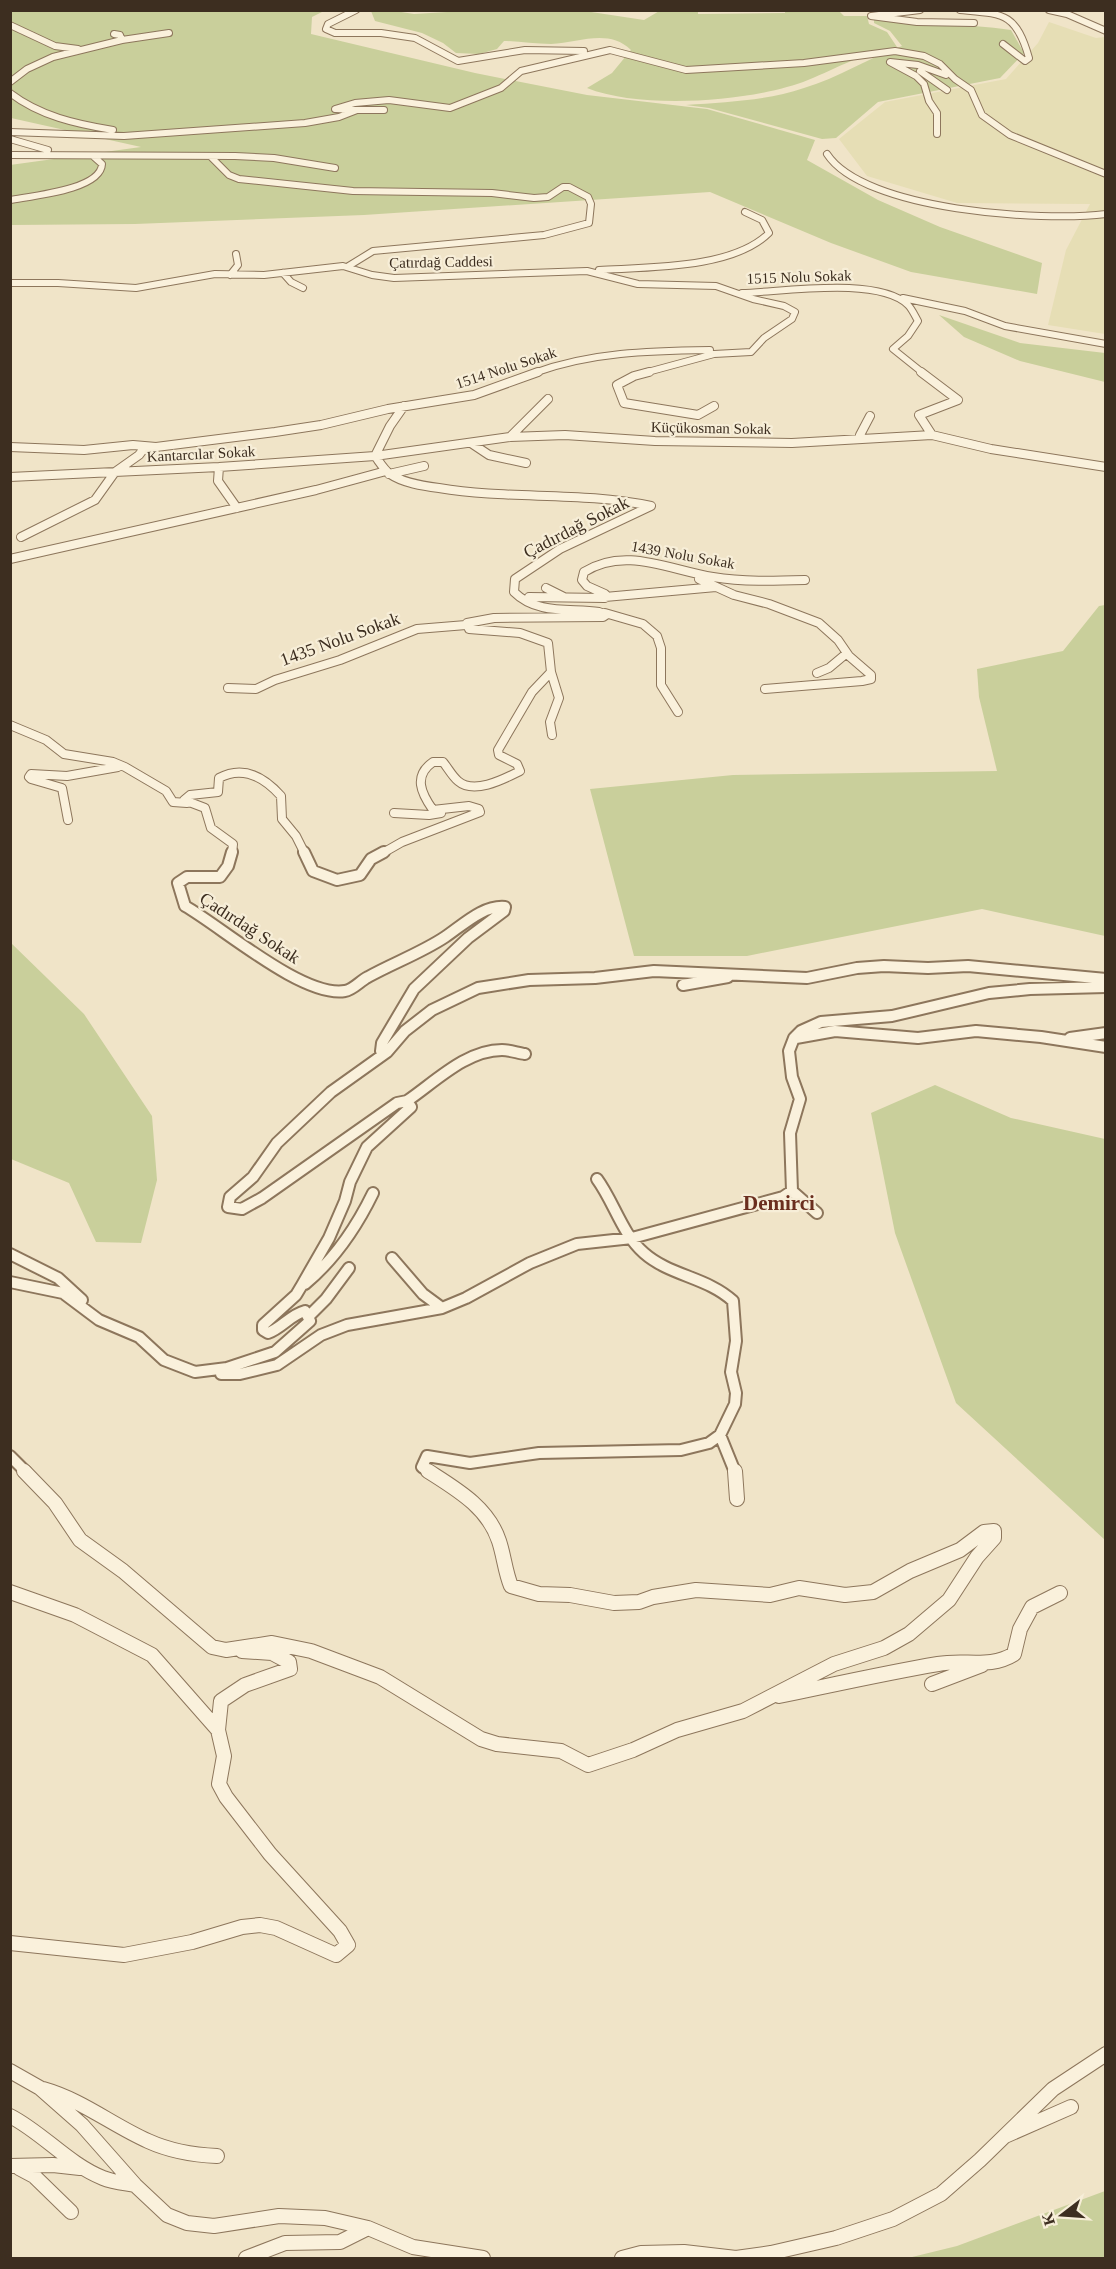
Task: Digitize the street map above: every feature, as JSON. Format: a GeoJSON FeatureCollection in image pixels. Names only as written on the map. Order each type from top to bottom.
{"type":"FeatureCollection","features":[{"type":"Feature","properties":{"kind":"street"},"geometry":{"type":"LineString","coordinates":[[356,10],[328,24],[326,29],[335,33],[381,33],[414,38],[458,61],[525,50],[620,51],[661,65],[686,70],[804,63]]}},
{"type":"Feature","properties":{"kind":"street"},"geometry":{"type":"LineString","coordinates":[[920,10],[872,16],[917,22],[974,23]]}},
{"type":"Feature","properties":{"kind":"street"},"geometry":{"type":"LineString","coordinates":[[960,10],[988,13],[1018,24],[1029,58],[1025,61],[1003,44]]}},
{"type":"Feature","properties":{"kind":"street"},"geometry":{"type":"LineString","coordinates":[[1049,10],[1067,14],[1106,31]]}},
{"type":"Feature","properties":{"kind":"street"},"geometry":{"type":"LineString","coordinates":[[10,25],[55,46],[81,49]]}},
{"type":"Feature","properties":{"kind":"street"},"geometry":{"type":"LineString","coordinates":[[10,82],[35,62],[81,49],[169,33]]}},
{"type":"Feature","properties":{"kind":"street"},"geometry":{"type":"LineString","coordinates":[[114,34],[120,35],[123,40]]}},
{"type":"Feature","properties":{"kind":"street"},"geometry":{"type":"LineString","coordinates":[[384,110],[335,109],[382,100],[401,100],[441,108],[461,106],[501,88],[521,71],[597,51]]}},
{"type":"Feature","properties":{"kind":"street"},"geometry":{"type":"LineString","coordinates":[[728,71],[890,51],[930,58],[972,90],[982,115],[1010,135],[1106,174]]}},
{"type":"Feature","properties":{"kind":"street"},"geometry":{"type":"LineString","coordinates":[[938,134],[937,113],[929,101],[924,84],[916,76],[890,62],[930,68],[955,79]]}},
{"type":"Feature","properties":{"kind":"street"},"geometry":{"type":"LineString","coordinates":[[907,63],[947,90]]}},
{"type":"Feature","properties":{"kind":"street"},"geometry":{"type":"LineString","coordinates":[[10,93],[42,111],[71,122],[134,134]]}},
{"type":"Feature","properties":{"kind":"street"},"geometry":{"type":"LineString","coordinates":[[10,132],[69,135],[134,134],[305,123],[339,117],[357,110]]}},
{"type":"Feature","properties":{"kind":"street"},"geometry":{"type":"LineString","coordinates":[[10,139],[45,150],[86,153],[95,157],[102,164],[102,171],[97,177],[60,190],[10,200]]}},
{"type":"Feature","properties":{"kind":"street"},"geometry":{"type":"LineString","coordinates":[[827,154],[835,166],[872,187],[931,206],[1057,218],[1106,214]]}},
{"type":"Feature","properties":{"kind":"street"},"geometry":{"type":"LineString","coordinates":[[10,155],[274,158],[335,168]]}},
{"type":"Feature","properties":{"kind":"street"},"geometry":{"type":"LineString","coordinates":[[212,158],[229,175],[239,179],[353,190],[492,193],[534,198],[548,197],[569,187],[588,197],[591,204],[589,223],[573,229],[527,237],[372,251],[347,267]]}},
{"type":"Feature","properties":{"kind":"street"},"geometry":{"type":"LineString","coordinates":[[587,271],[683,263],[740,252],[765,239],[769,233],[762,220],[745,212]]}},
{"type":"Feature","properties":{"kind":"street"},"geometry":{"type":"LineString","coordinates":[[230,275],[238,265],[236,254]]}},
{"type":"Feature","properties":{"kind":"street","name":"Çatırdağ Caddesi"},"geometry":{"type":"LineString","coordinates":[[10,283],[58,283],[136,288],[215,274],[283,273],[347,267],[372,275],[394,278],[587,271],[638,284],[716,286],[753,299],[784,306],[795,312],[795,316],[764,338],[750,352],[737,353]]}},
{"type":"Feature","properties":{"kind":"street"},"geometry":{"type":"LineString","coordinates":[[283,273],[291,282],[303,288]]}},
{"type":"Feature","properties":{"kind":"street","name":"1515 Nolu Sokak"},"geometry":{"type":"LineString","coordinates":[[734,292],[867,288],[888,295],[912,308],[918,321],[908,336],[893,349],[958,400],[920,415],[932,435]]}},
{"type":"Feature","properties":{"kind":"street"},"geometry":{"type":"LineString","coordinates":[[888,295],[965,311],[1014,328],[1106,344]]}},
{"type":"Feature","properties":{"kind":"street","name":"1514 Nolu Sokak"},"geometry":{"type":"LineString","coordinates":[[10,447],[84,450],[206,442],[321,425],[404,406],[474,395],[554,366],[609,354],[708,350],[737,353]]}},
{"type":"Feature","properties":{"kind":"street"},"geometry":{"type":"LineString","coordinates":[[714,406],[698,415],[633,405],[624,403],[617,385],[634,376],[714,354],[737,353]]}},
{"type":"Feature","properties":{"kind":"street"},"geometry":{"type":"LineString","coordinates":[[510,437],[548,399]]}},
{"type":"Feature","properties":{"kind":"street"},"geometry":{"type":"LineString","coordinates":[[387,472],[375,456],[390,426],[404,406]]}},
{"type":"Feature","properties":{"kind":"street"},"geometry":{"type":"LineString","coordinates":[[860,435],[870,416]]}},
{"type":"Feature","properties":{"kind":"street","name":"Küçükosman Sokak"},"geometry":{"type":"LineString","coordinates":[[375,456],[510,437],[564,435],[655,441],[792,443],[932,435],[991,449],[1106,468]]}},
{"type":"Feature","properties":{"kind":"street"},"geometry":{"type":"LineString","coordinates":[[471,443],[478,451],[486,454],[526,463]]}},
{"type":"Feature","properties":{"kind":"street"},"geometry":{"type":"LineString","coordinates":[[21,537],[89,504],[104,491],[114,473],[139,456],[145,447]]}},
{"type":"Feature","properties":{"kind":"street","name":"Kantarcılar Sokak"},"geometry":{"type":"LineString","coordinates":[[10,477],[219,467],[375,456]]}},
{"type":"Feature","properties":{"kind":"street"},"geometry":{"type":"LineString","coordinates":[[260,473],[263,464]]}},
{"type":"Feature","properties":{"kind":"street"},"geometry":{"type":"LineString","coordinates":[[10,559],[387,472],[424,466]]}},
{"type":"Feature","properties":{"kind":"street"},"geometry":{"type":"LineString","coordinates":[[219,467],[218,481],[237,508]]}},
{"type":"Feature","properties":{"kind":"street","name":"Çadırdağ Sokak"},"geometry":{"type":"LineString","coordinates":[[387,472],[418,484],[472,492],[630,501],[651,506],[572,543],[529,567],[515,579],[514,592]]}},
{"type":"Feature","properties":{"kind":"street"},"geometry":{"type":"LineString","coordinates":[[316,490],[318,500]]}},
{"type":"Feature","properties":{"kind":"street"},"geometry":{"type":"LineString","coordinates":[[268,501],[270,511]]}},
{"type":"Feature","properties":{"kind":"street","name":"1439 Nolu Sokak"},"geometry":{"type":"LineString","coordinates":[[605,597],[605,594],[587,586],[582,580],[584,572],[595,565],[626,558],[676,570],[761,581],[805,580]]}},
{"type":"Feature","properties":{"kind":"street"},"geometry":{"type":"LineString","coordinates":[[676,570],[734,595],[769,604],[819,622],[871,675],[871,679],[765,689]]}},
{"type":"Feature","properties":{"kind":"street"},"geometry":{"type":"LineString","coordinates":[[514,592],[524,597],[568,598],[717,587]]}},
{"type":"Feature","properties":{"kind":"street"},"geometry":{"type":"LineString","coordinates":[[546,588],[568,598]]}},
{"type":"Feature","properties":{"kind":"street"},"geometry":{"type":"LineString","coordinates":[[514,592],[523,600],[541,606],[605,613],[639,623],[653,631],[661,641],[660,682],[664,695],[678,712]]}},
{"type":"Feature","properties":{"kind":"street"},"geometry":{"type":"LineString","coordinates":[[552,735],[550,722],[559,698],[551,672],[548,643],[541,638],[469,629],[466,625],[471,620],[477,619],[598,618],[606,615],[605,613]]}},
{"type":"Feature","properties":{"kind":"street","name":"1435 Nolu Sokak"},"geometry":{"type":"LineString","coordinates":[[228,688],[256,689],[275,680],[340,660],[417,629],[466,625]]}},
{"type":"Feature","properties":{"kind":"street"},"geometry":{"type":"LineString","coordinates":[[817,673],[829,668],[847,653]]}},
{"type":"Feature","properties":{"kind":"street"},"geometry":{"type":"LineString","coordinates":[[449,810],[433,810],[429,805],[420,780],[422,771],[433,762],[443,762],[461,784],[472,786],[520,771],[517,764],[499,755],[498,750],[532,692],[551,672]]}},
{"type":"Feature","properties":{"kind":"street"},"geometry":{"type":"LineString","coordinates":[[10,724],[46,740],[64,754],[113,762],[125,767],[166,791],[169,800],[173,803],[187,803],[184,800],[190,795],[218,792],[219,778],[222,775],[243,772],[266,780],[281,795],[282,819],[296,836],[313,871],[337,880],[360,875],[371,859],[402,842],[480,812],[476,806],[469,806],[429,815],[394,813]]}},
{"type":"Feature","properties":{"kind":"street"},"geometry":{"type":"LineString","coordinates":[[68,820],[62,788],[32,779],[29,777],[31,774],[67,776],[125,767]]}},
{"type":"Feature","properties":{"kind":"street","name":"Çadırdağ Sokak"},"geometry":{"type":"LineString","coordinates":[[187,803],[205,808],[211,828],[233,844],[233,852],[227,868],[220,877],[191,876],[178,883],[185,906],[206,918],[264,961],[324,990],[348,991],[366,978],[438,942],[486,909],[496,906],[504,907],[504,911],[468,938],[414,989],[382,1043],[381,1051],[384,1053]]}},
{"type":"Feature","properties":{"kind":"street"},"geometry":{"type":"LineString","coordinates":[[525,1054],[502,1050],[478,1054],[458,1065],[407,1101],[397,1103],[262,1198],[242,1209],[228,1207],[230,1197],[253,1177],[276,1143],[299,1120],[339,1085],[387,1052],[405,1031],[432,1010],[478,988],[529,980],[595,978],[639,972],[690,972],[807,978],[866,967],[968,966],[1106,979]]}},
{"type":"Feature","properties":{"kind":"street"},"geometry":{"type":"LineString","coordinates":[[683,985],[740,975]]}},
{"type":"Feature","properties":{"kind":"street"},"geometry":{"type":"LineString","coordinates":[[818,1213],[792,1191],[790,1133],[800,1099],[796,1091],[789,1056],[792,1039],[807,1027],[910,1013],[990,993],[1024,989],[1106,987]]}},
{"type":"Feature","properties":{"kind":"street"},"geometry":{"type":"LineString","coordinates":[[792,1039],[835,1031],[918,1038],[976,1031],[1064,1040],[1106,1047]]}},
{"type":"Feature","properties":{"kind":"street"},"geometry":{"type":"LineString","coordinates":[[1064,1040],[1106,1033]]}},
{"type":"Feature","properties":{"kind":"street"},"geometry":{"type":"LineString","coordinates":[[195,1372],[227,1368],[275,1352],[310,1321],[305,1311],[299,1312],[275,1331],[268,1333],[263,1330],[263,1325],[296,1295],[328,1238],[362,1156],[367,1148],[411,1107],[407,1101]]}},
{"type":"Feature","properties":{"kind":"street"},"geometry":{"type":"LineString","coordinates":[[226,1650],[272,1643],[311,1650],[380,1677],[481,1739],[497,1744],[561,1751],[588,1765],[633,1750],[669,1732],[743,1712],[834,1664],[885,1648],[909,1634],[949,1600],[977,1557],[994,1538],[994,1530],[984,1532],[960,1550],[910,1571],[873,1592],[844,1595],[798,1588],[770,1595],[696,1590],[639,1602],[614,1603],[570,1595],[539,1594],[511,1586],[506,1575],[499,1540],[488,1519],[470,1499],[422,1467],[427,1456],[470,1463],[539,1453],[681,1450],[709,1443],[720,1435],[735,1404],[736,1393],[731,1372],[736,1341],[733,1301],[716,1285],[667,1268],[646,1255],[632,1238],[609,1195],[597,1179]]}},
{"type":"Feature","properties":{"kind":"street"},"geometry":{"type":"LineString","coordinates":[[10,1282],[58,1290],[73,1298],[104,1323],[140,1337],[164,1360],[210,1375],[240,1374],[278,1365],[321,1335],[334,1329],[442,1308],[466,1298],[530,1263],[565,1248],[607,1239],[632,1238],[783,1197],[792,1191]]}},
{"type":"Feature","properties":{"kind":"street"},"geometry":{"type":"LineString","coordinates":[[302,1285],[316,1275],[342,1246],[373,1192]]}},
{"type":"Feature","properties":{"kind":"street"},"geometry":{"type":"LineString","coordinates":[[10,1254],[62,1281],[78,1295],[90,1313]]}},
{"type":"Feature","properties":{"kind":"street"},"geometry":{"type":"LineString","coordinates":[[392,1258],[423,1294],[442,1308]]}},
{"type":"Feature","properties":{"kind":"street"},"geometry":{"type":"LineString","coordinates":[[309,1316],[326,1299],[349,1268]]}},
{"type":"Feature","properties":{"kind":"street"},"geometry":{"type":"LineString","coordinates":[[720,1435],[736,1474],[737,1499]]}},
{"type":"Feature","properties":{"kind":"street"},"geometry":{"type":"LineString","coordinates":[[10,1456],[55,1503],[80,1540],[123,1571],[212,1647],[272,1653],[289,1662],[290,1669],[231,1691],[221,1701],[218,1730],[224,1756],[219,1784],[226,1797],[270,1854],[340,1931],[348,1945],[336,1955],[276,1928],[260,1925],[242,1927],[192,1942],[124,1955],[10,1943]]}},
{"type":"Feature","properties":{"kind":"street"},"geometry":{"type":"LineString","coordinates":[[10,1592],[75,1615],[152,1654],[218,1730]]}},
{"type":"Feature","properties":{"kind":"street"},"geometry":{"type":"LineString","coordinates":[[932,1684],[1003,1661],[1014,1654],[1020,1629],[1032,1607],[1060,1593]]}},
{"type":"Feature","properties":{"kind":"street"},"geometry":{"type":"LineString","coordinates":[[770,1698],[941,1663],[988,1664]]}},
{"type":"Feature","properties":{"kind":"street"},"geometry":{"type":"LineString","coordinates":[[622,2259],[641,2253],[684,2252],[736,2259],[836,2238],[893,2218],[940,2194],[980,2160],[1053,2089],[1106,2054]]}},
{"type":"Feature","properties":{"kind":"street"},"geometry":{"type":"LineString","coordinates":[[10,2071],[40,2088],[72,2099],[133,2134],[164,2148],[217,2156]]}},
{"type":"Feature","properties":{"kind":"street"},"geometry":{"type":"LineString","coordinates":[[40,2088],[82,2125],[135,2185],[167,2215],[187,2223],[214,2226],[279,2216],[325,2218],[368,2228],[412,2247],[483,2259]]}},
{"type":"Feature","properties":{"kind":"street"},"geometry":{"type":"LineString","coordinates":[[1002,2137],[1071,2107]]}},
{"type":"Feature","properties":{"kind":"street"},"geometry":{"type":"LineString","coordinates":[[10,2116],[44,2136],[89,2171],[104,2179],[135,2185]]}},
{"type":"Feature","properties":{"kind":"street"},"geometry":{"type":"LineString","coordinates":[[13,2166],[73,2166],[89,2171]]}},
{"type":"Feature","properties":{"kind":"street"},"geometry":{"type":"LineString","coordinates":[[13,2166],[34,2176],[71,2212]]}},
{"type":"Feature","properties":{"kind":"street"},"geometry":{"type":"LineString","coordinates":[[246,2259],[270,2247],[289,2242],[330,2244],[354,2239],[368,2228]]}},
{"type":"Feature","properties":{"kind":"shaded area"},"geometry":{"type":"Polygon","coordinates":[[[1049,22],[1096,38],[1105,37],[1105,334],[1048,325],[1066,250],[1090,204],[957,203],[867,176],[839,139],[885,102],[1006,79],[1038,43],[1049,22]]]}},
{"type":"Feature","properties":{"kind":"green space"},"geometry":{"type":"Polygon","coordinates":[[[480,10],[578,10],[644,20],[661,10],[698,11],[698,14],[785,13],[785,10],[839,11],[844,16],[867,16],[869,24],[887,32],[897,47],[862,56],[785,88],[729,98],[666,101],[610,95],[587,88],[612,73],[631,50],[613,40],[593,38],[551,44],[504,41],[497,49],[479,54],[456,53],[443,43],[422,33],[375,21],[371,11],[414,14],[480,10]]]}},
{"type":"Feature","properties":{"kind":"green space"},"geometry":{"type":"Polygon","coordinates":[[[11,11],[324,11],[312,17],[311,34],[475,73],[587,95],[707,109],[815,140],[807,160],[878,200],[940,227],[1042,263],[1037,294],[911,272],[831,243],[710,192],[364,215],[135,224],[11,225],[10,165],[141,147],[11,118],[11,11]]]}},
{"type":"Feature","properties":{"kind":"green space"},"geometry":{"type":"Polygon","coordinates":[[[874,18],[1011,30],[1024,53],[1000,78],[878,102],[836,138],[822,139],[709,108],[686,105],[746,100],[790,92],[817,84],[902,46],[890,31],[874,23],[874,18]]]}},
{"type":"Feature","properties":{"kind":"green space"},"geometry":{"type":"Polygon","coordinates":[[[939,315],[1020,343],[1105,353],[1105,382],[1020,361],[964,337],[939,315]]]}},
{"type":"Feature","properties":{"kind":"green space"},"geometry":{"type":"Polygon","coordinates":[[[1105,605],[1105,936],[982,909],[747,956],[634,956],[590,789],[733,775],[997,771],[979,697],[977,669],[1063,651],[1099,606],[1105,605]]]}},
{"type":"Feature","properties":{"kind":"green space"},"geometry":{"type":"Polygon","coordinates":[[[10,942],[84,1014],[152,1116],[157,1180],[141,1243],[96,1242],[69,1183],[11,1159],[10,942]]]}},
{"type":"Feature","properties":{"kind":"green space"},"geometry":{"type":"Polygon","coordinates":[[[935,1085],[1011,1118],[1105,1139],[1105,1540],[956,1403],[895,1233],[871,1113],[935,1085]]]}},
{"type":"Feature","properties":{"kind":"green space"},"geometry":{"type":"Polygon","coordinates":[[[1105,2191],[1105,2258],[908,2258],[957,2246],[1105,2191]]]}},
{"type":"Feature","properties":{"kind":"district","name":"Demirci"},"geometry":{"type":"Point","coordinates":[779,1203]}}]}
